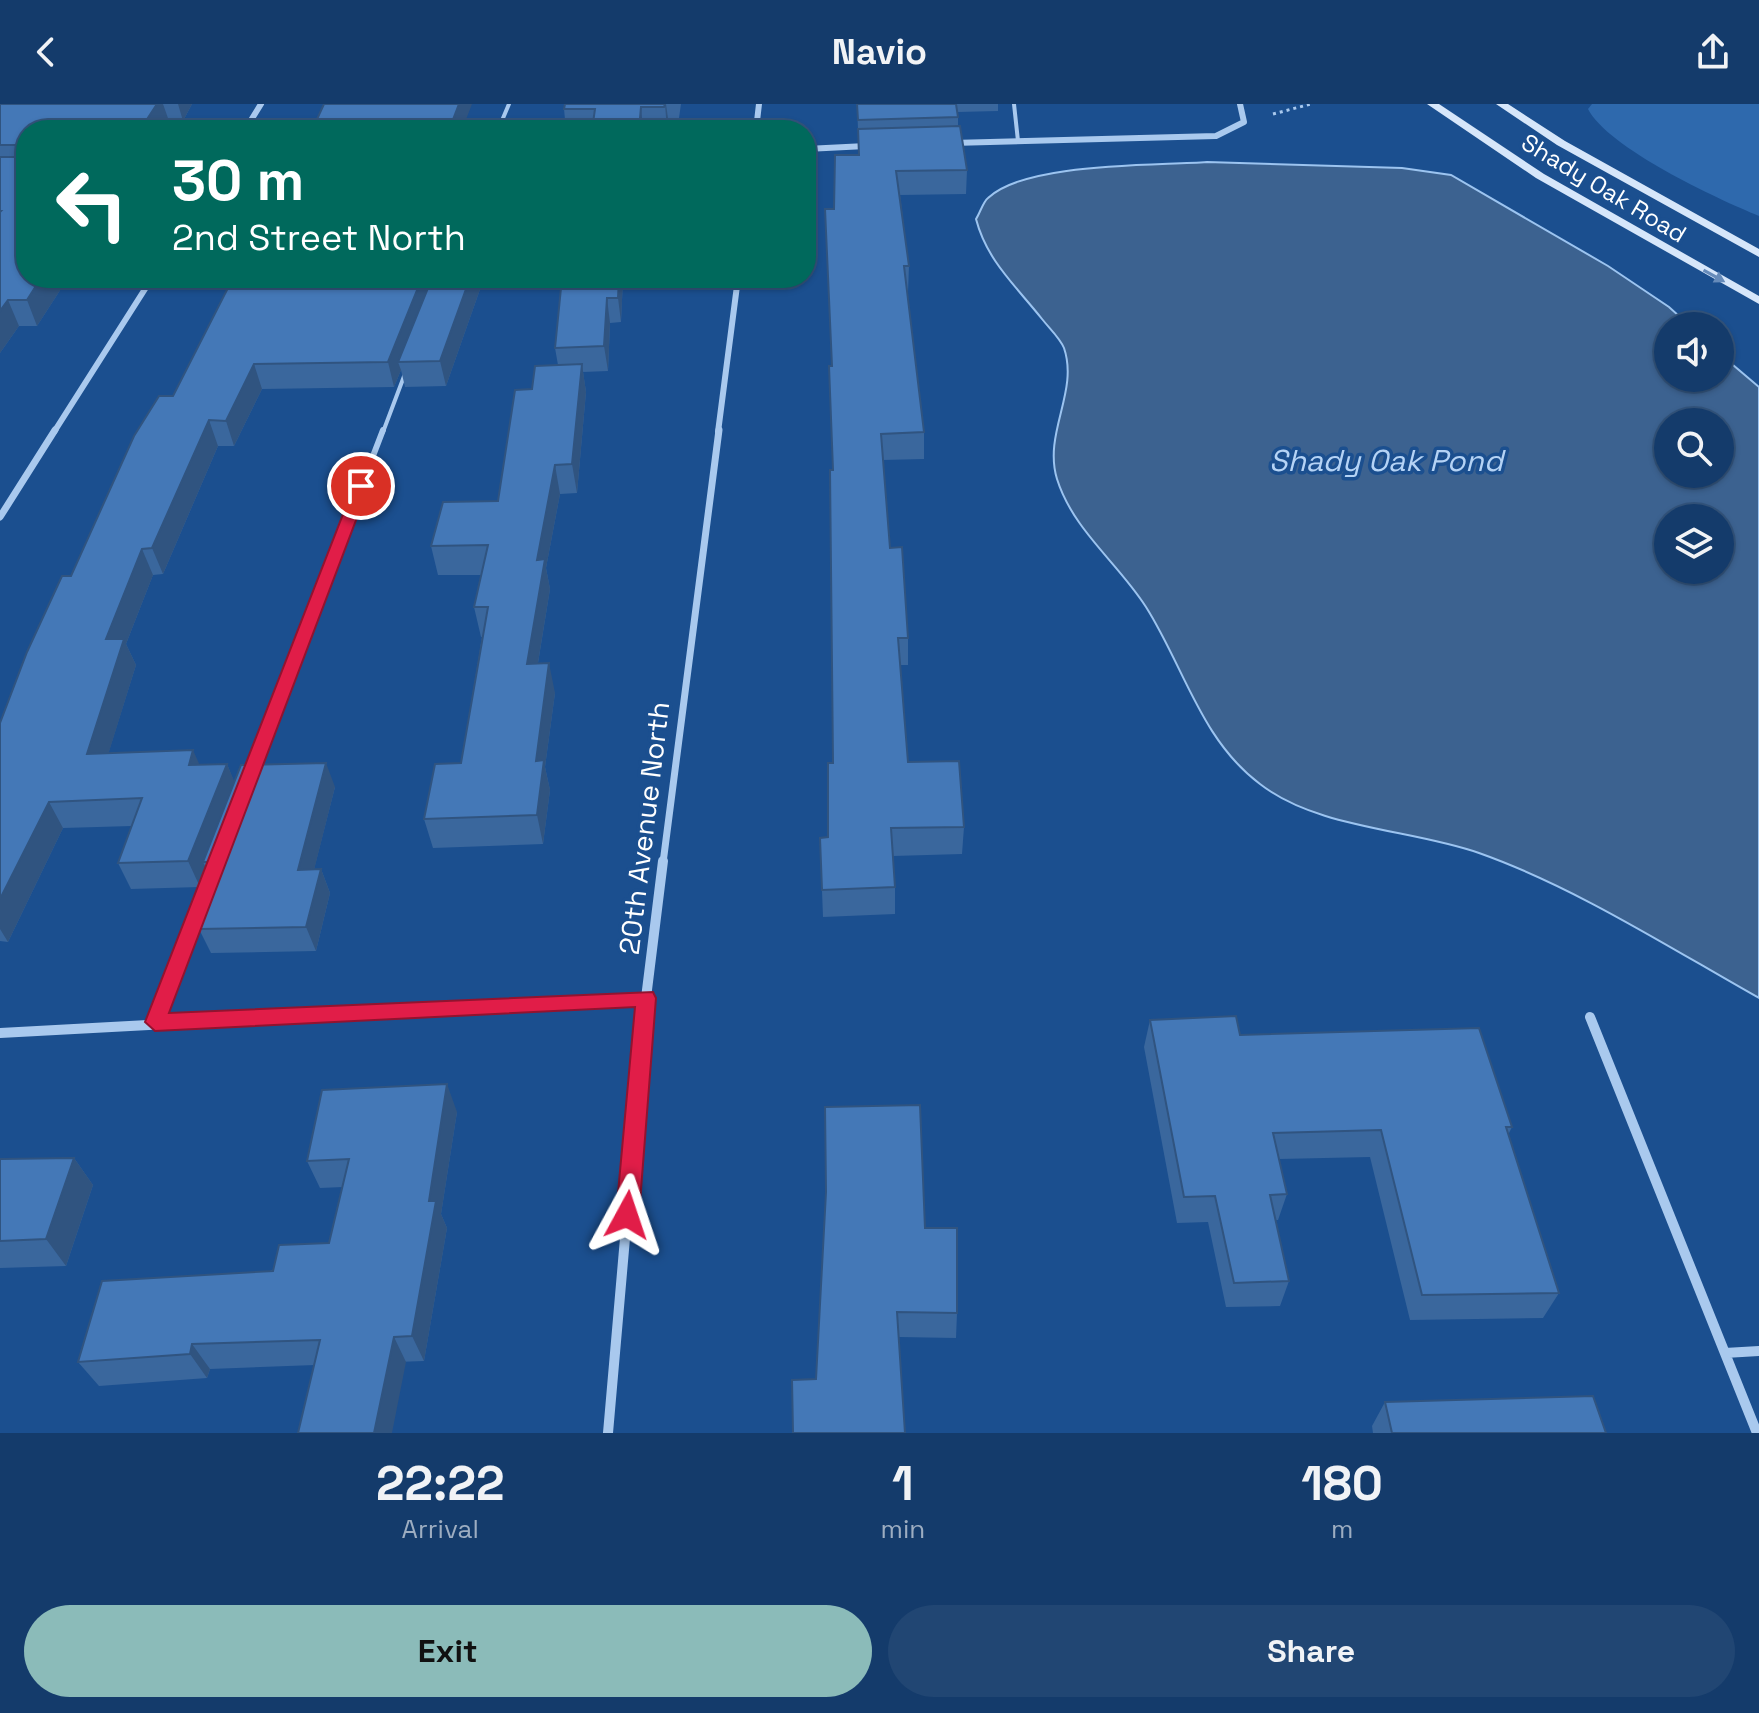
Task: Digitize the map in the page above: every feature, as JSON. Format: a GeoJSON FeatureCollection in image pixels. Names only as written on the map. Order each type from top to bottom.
{"type":"FeatureCollection","features":[{"type":"Feature","properties":{"kind":"main road","name":"Shady Oak Road"},"geometry":{"type":"LineString","coordinates":[[1432,104],[1540,176],[1759,301]]}},
{"type":"Feature","properties":{"kind":"main road","name":"Shady Oak Road"},"geometry":{"type":"LineString","coordinates":[[1501,104],[1588,160],[1759,254]]}},
{"type":"Feature","properties":{"kind":"street"},"geometry":{"type":"LineString","coordinates":[[943,144],[1200,138],[1230,132],[1244,122],[1240,104]]}},
{"type":"Feature","properties":{"kind":"street"},"geometry":{"type":"LineString","coordinates":[[816,149],[882,146]]}},
{"type":"Feature","properties":{"kind":"street"},"geometry":{"type":"LineString","coordinates":[[0,517],[146,288]]}},
{"type":"Feature","properties":{"kind":"street","name":"20th Avenue North"},"geometry":{"type":"LineString","coordinates":[[608,1433],[646,998],[737,288]]}},
{"type":"Feature","properties":{"kind":"street"},"geometry":{"type":"LineString","coordinates":[[0,1033],[155,1022],[646,998]]}},
{"type":"Feature","properties":{"kind":"street"},"geometry":{"type":"LineString","coordinates":[[1590,1017],[1757,1433]]}},
{"type":"Feature","properties":{"kind":"street"},"geometry":{"type":"LineString","coordinates":[[1725,1353],[1759,1351]]}},
{"type":"Feature","properties":{"kind":"lane"},"geometry":{"type":"LineString","coordinates":[[1014,104],[1018,141]]}},
{"type":"Feature","properties":{"kind":"lane"},"geometry":{"type":"LineString","coordinates":[[247,784],[407,367]]}},
{"type":"Feature","properties":{"kind":"lane"},"geometry":{"type":"LineString","coordinates":[[155,1022],[218,858]]}},
{"type":"Feature","properties":{"kind":"shaded area"},"geometry":{"type":"Polygon","coordinates":[[[1592,104],[1759,104],[1759,216],[1717,198],[1640,156],[1599,124],[1588,109],[1592,104]]]}},
{"type":"Feature","properties":{"kind":"water","name":"Shady Oak Pond"},"geometry":{"type":"Polygon","coordinates":[[[1207,162],[1402,168],[1451,175],[1608,266],[1675,312],[1654,312],[1654,392],[1734,392],[1734,366],[1759,387],[1759,998],[1622,920],[1515,867],[1452,845],[1337,819],[1283,799],[1260,784],[1223,746],[1195,702],[1146,607],[1085,530],[1064,497],[1057,479],[1054,445],[1067,381],[1064,348],[995,260],[976,219],[988,198],[1006,186],[1060,172],[1207,162]]]}},
{"type":"Feature","properties":{"kind":"building"},"geometry":{"type":"Polygon","coordinates":[[[0,104],[157,104],[147,120],[16,120],[16,145],[0,145],[0,104]]]}},
{"type":"Feature","properties":{"kind":"building"},"geometry":{"type":"Polygon","coordinates":[[[324,104],[459,104],[453,120],[317,120],[324,104]]]}},
{"type":"Feature","properties":{"kind":"building"},"geometry":{"type":"Polygon","coordinates":[[[565,104],[665,104],[664,107],[641,107],[640,120],[593,120],[595,109],[564,109],[565,104]]]}},
{"type":"Feature","properties":{"kind":"building"},"geometry":{"type":"Polygon","coordinates":[[[857,104],[956,104],[958,117],[858,120],[857,104]]]}},
{"type":"Feature","properties":{"kind":"building"},"geometry":{"type":"Polygon","coordinates":[[[960,126],[967,170],[896,171],[909,266],[904,266],[924,432],[881,434],[890,548],[902,547],[908,638],[898,638],[908,762],[959,761],[964,827],[891,828],[895,887],[822,890],[820,838],[828,837],[828,763],[833,763],[830,470],[833,470],[829,366],[832,366],[825,209],[834,209],[835,155],[859,155],[858,129],[960,126]]]}},
{"type":"Feature","properties":{"kind":"building"},"geometry":{"type":"Polygon","coordinates":[[[0,157],[16,157],[16,288],[35,288],[27,300],[8,300],[0,311],[1,211],[0,157]]]}},
{"type":"Feature","properties":{"kind":"building"},"geometry":{"type":"Polygon","coordinates":[[[228,288],[418,288],[388,362],[254,364],[226,421],[209,420],[152,548],[142,549],[106,639],[124,639],[87,754],[193,750],[189,765],[227,764],[188,861],[118,863],[142,798],[49,802],[0,899],[0,723],[27,652],[62,576],[71,576],[134,436],[159,396],[173,396],[228,288]]]}},
{"type":"Feature","properties":{"kind":"building"},"geometry":{"type":"Polygon","coordinates":[[[428,288],[466,288],[440,361],[398,362],[428,288]]]}},
{"type":"Feature","properties":{"kind":"building"},"geometry":{"type":"Polygon","coordinates":[[[561,288],[618,288],[618,298],[607,298],[604,346],[555,348],[561,288]]]}},
{"type":"Feature","properties":{"kind":"building"},"geometry":{"type":"Polygon","coordinates":[[[582,364],[572,464],[555,465],[537,560],[545,559],[527,664],[549,663],[536,761],[544,760],[537,815],[424,819],[435,764],[461,763],[488,607],[474,607],[488,545],[431,546],[443,502],[498,501],[515,390],[532,389],[535,366],[582,364]]]}},
{"type":"Feature","properties":{"kind":"building"},"geometry":{"type":"Polygon","coordinates":[[[326,763],[298,870],[321,869],[306,927],[199,929],[221,862],[203,862],[241,765],[326,763]]]}},
{"type":"Feature","properties":{"kind":"building"},"geometry":{"type":"Polygon","coordinates":[[[1236,1016],[1240,1035],[1479,1028],[1512,1127],[1506,1127],[1559,1293],[1422,1295],[1381,1130],[1273,1133],[1287,1194],[1270,1195],[1289,1281],[1234,1283],[1215,1196],[1184,1197],[1150,1020],[1236,1016]]]}},
{"type":"Feature","properties":{"kind":"building"},"geometry":{"type":"Polygon","coordinates":[[[447,1084],[429,1201],[436,1201],[412,1336],[394,1337],[374,1433],[298,1433],[320,1340],[192,1344],[190,1354],[78,1362],[102,1281],[273,1271],[279,1245],[329,1243],[349,1159],[307,1161],[322,1090],[447,1084]]]}},
{"type":"Feature","properties":{"kind":"building"},"geometry":{"type":"Polygon","coordinates":[[[920,1105],[925,1228],[957,1228],[957,1313],[897,1312],[905,1433],[793,1433],[792,1380],[816,1379],[826,1192],[825,1107],[920,1105]]]}},
{"type":"Feature","properties":{"kind":"building"},"geometry":{"type":"Polygon","coordinates":[[[74,1158],[46,1239],[0,1241],[0,1159],[74,1158]]]}},
{"type":"Feature","properties":{"kind":"building"},"geometry":{"type":"Polygon","coordinates":[[[1593,1396],[1606,1433],[1392,1433],[1385,1402],[1593,1396]]]}},
{"type":"Feature","properties":{"kind":"route"},"geometry":{"type":"LineString","coordinates":[[361,486],[155,1022],[646,998],[627,1215]]}}]}
